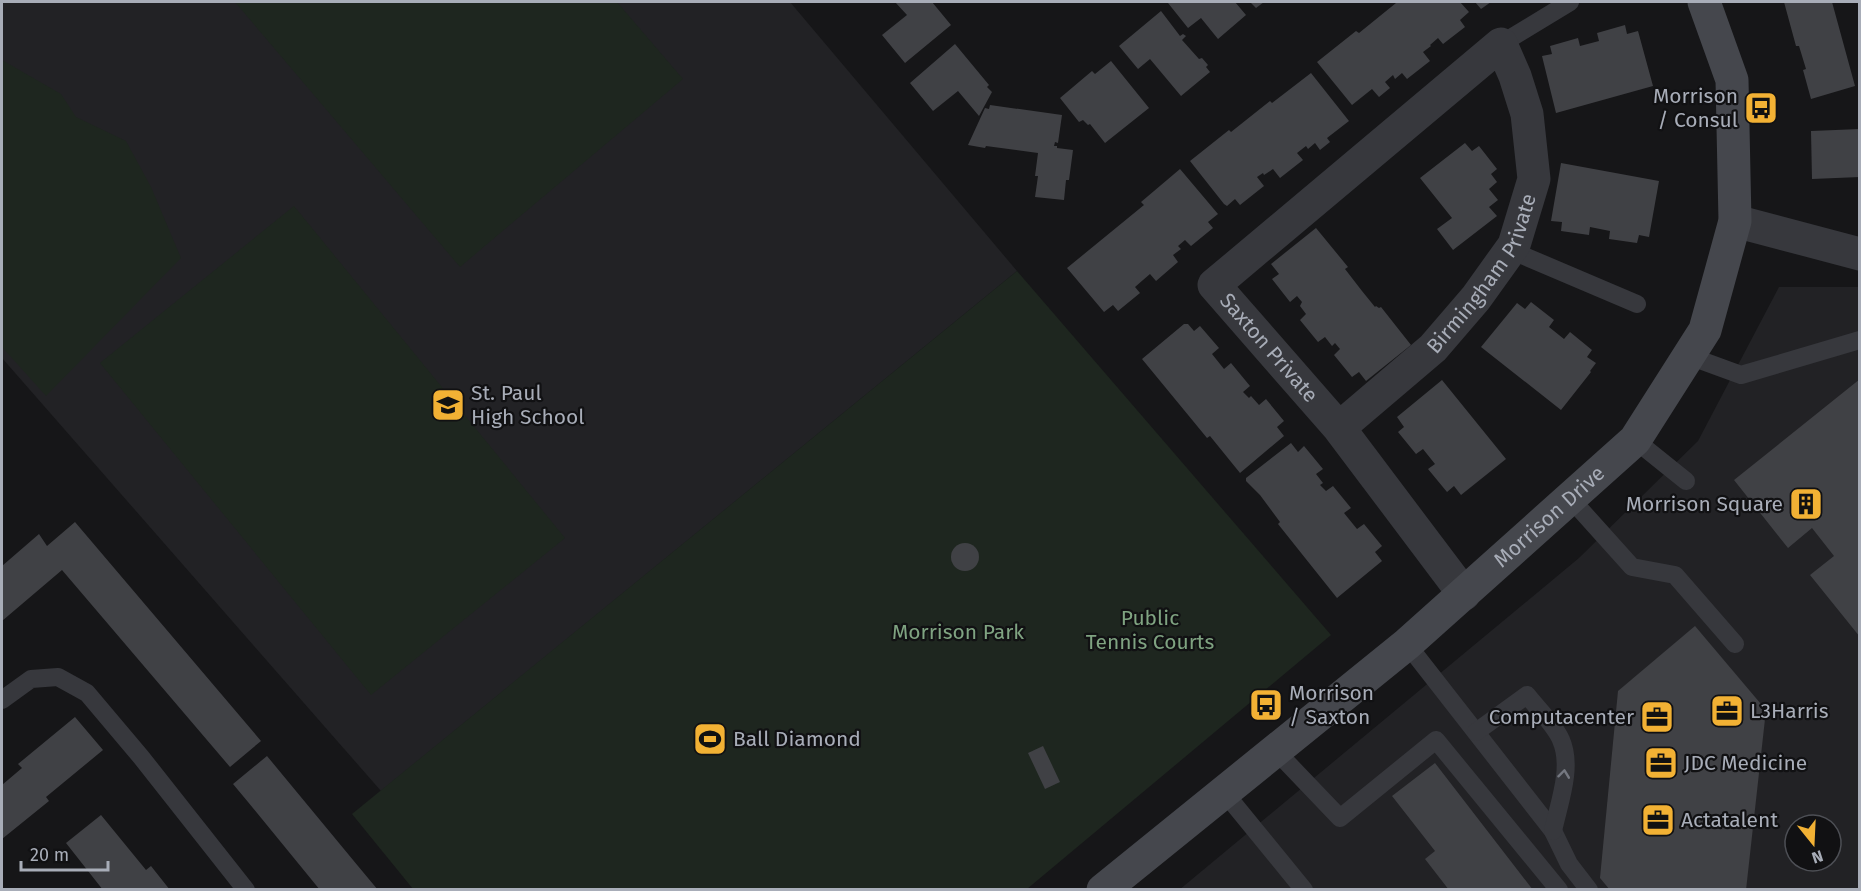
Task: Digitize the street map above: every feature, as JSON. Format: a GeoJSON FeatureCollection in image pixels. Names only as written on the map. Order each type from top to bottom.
{"type":"FeatureCollection","features":[{"type":"Feature","properties":{"kind":"street","name":"Morrison Drive"},"geometry":{"type":"LineString","coordinates":[[1103,890],[1407,644],[1635,440],[1705,330],[1735,221],[1732,80],[1704,2]]}},
{"type":"Feature","properties":{"kind":"street","name":"Birmingham Private"},"geometry":{"type":"LineString","coordinates":[[1339,428],[1433,348],[1476,298],[1514,245],[1534,179],[1527,114],[1515,76],[1501,44]]}},
{"type":"Feature","properties":{"kind":"street","name":"Saxton Private"},"geometry":{"type":"LineString","coordinates":[[1464,594],[1339,428],[1214,285],[1501,44]]}},
{"type":"Feature","properties":{"kind":"street"},"geometry":{"type":"LineString","coordinates":[[1735,221],[1860,254]]}},
{"type":"Feature","properties":{"kind":"lane"},"geometry":{"type":"LineString","coordinates":[[1501,44],[1569,2]]}},
{"type":"Feature","properties":{"kind":"lane"},"geometry":{"type":"LineString","coordinates":[[1510,250],[1637,304]]}},
{"type":"Feature","properties":{"kind":"lane"},"geometry":{"type":"LineString","coordinates":[[1689,356],[1741,375],[1860,339]]}},
{"type":"Feature","properties":{"kind":"lane"},"geometry":{"type":"LineString","coordinates":[[1635,440],[1686,481]]}},
{"type":"Feature","properties":{"kind":"lane"},"geometry":{"type":"LineString","coordinates":[[1570,498],[1632,567],[1675,575],[1735,644]]}},
{"type":"Feature","properties":{"kind":"lane"},"geometry":{"type":"LineString","coordinates":[[1407,644],[1552,831],[1569,864],[1589,890]]}},
{"type":"Feature","properties":{"kind":"lane"},"geometry":{"type":"LineString","coordinates":[[2,700],[31,679],[58,677],[87,693],[141,757],[246,890]]}},
{"type":"Feature","properties":{"kind":"lane"},"geometry":{"type":"LineString","coordinates":[[1476,732],[1527,695],[1561,738],[1566,757],[1562,789],[1552,831]]}},
{"type":"Feature","properties":{"kind":"lane"},"geometry":{"type":"LineString","coordinates":[[1275,750],[1340,818],[1436,740],[1559,890]]}},
{"type":"Feature","properties":{"kind":"lane"},"geometry":{"type":"LineString","coordinates":[[1224,792],[1304,890]]}},
{"type":"Feature","properties":{"kind":"shaded area","name":"St. Paul High School"},"geometry":{"type":"Polygon","coordinates":[[[2,2],[790,2],[1017,271],[381,791],[2,358],[2,2]]]}},
{"type":"Feature","properties":{"kind":"shaded area"},"geometry":{"type":"Polygon","coordinates":[[[1779,287],[1859,287],[1859,889],[1179,890],[1579,558],[1698,441],[1779,287]]]}},
{"type":"Feature","properties":{"kind":"green space"},"geometry":{"type":"Polygon","coordinates":[[[235,2],[617,2],[683,79],[460,267],[235,2]]]}},
{"type":"Feature","properties":{"kind":"green space"},"geometry":{"type":"Polygon","coordinates":[[[2,60],[61,94],[76,117],[126,141],[151,187],[181,258],[46,396],[2,347],[2,60]]]}},
{"type":"Feature","properties":{"kind":"green space"},"geometry":{"type":"Polygon","coordinates":[[[294,206],[565,538],[371,695],[100,363],[294,206]]]}},
{"type":"Feature","properties":{"kind":"green space","name":"Morrison Park"},"geometry":{"type":"Polygon","coordinates":[[[1017,271],[1331,635],[1027,889],[413,889],[352,814],[1017,271]]]}},
{"type":"Feature","properties":{"kind":"building"},"geometry":{"type":"Polygon","coordinates":[[[895,2],[932,2],[951,25],[905,63],[882,35],[907,15],[895,2]]]}},
{"type":"Feature","properties":{"kind":"building"},"geometry":{"type":"Polygon","coordinates":[[[1169,2],[1235,2],[1246,15],[1218,39],[1201,18],[1188,28],[1169,2]]]}},
{"type":"Feature","properties":{"kind":"building"},"geometry":{"type":"Polygon","coordinates":[[[1250,2],[1264,2],[1256,8],[1250,2]]]}},
{"type":"Feature","properties":{"kind":"building"},"geometry":{"type":"Polygon","coordinates":[[[1395,2],[1460,2],[1469,12],[1460,20],[1465,27],[1443,44],[1438,38],[1423,52],[1430,61],[1407,79],[1402,73],[1395,79],[1393,75],[1385,82],[1390,88],[1379,97],[1372,89],[1352,105],[1317,62],[1356,31],[1359,33],[1395,2]]]}},
{"type":"Feature","properties":{"kind":"building"},"geometry":{"type":"Polygon","coordinates":[[[1475,2],[1491,2],[1481,9],[1475,2]]]}},
{"type":"Feature","properties":{"kind":"building"},"geometry":{"type":"Polygon","coordinates":[[[1784,2],[1832,2],[1855,86],[1811,99],[1803,70],[1806,69],[1799,46],[1796,46],[1784,2]]]}},
{"type":"Feature","properties":{"kind":"building"},"geometry":{"type":"Polygon","coordinates":[[[1161,11],[1180,36],[1183,34],[1186,36],[1182,40],[1199,59],[1202,58],[1210,72],[1181,96],[1150,59],[1138,69],[1119,46],[1161,11]]]}},
{"type":"Feature","properties":{"kind":"building"},"geometry":{"type":"Polygon","coordinates":[[[1625,25],[1627,34],[1638,31],[1653,86],[1556,113],[1542,56],[1552,54],[1550,46],[1578,38],[1580,46],[1599,41],[1597,33],[1625,25]]]}},
{"type":"Feature","properties":{"kind":"building"},"geometry":{"type":"Polygon","coordinates":[[[955,44],[989,85],[987,87],[992,92],[979,116],[958,91],[933,111],[910,83],[955,44]]]}},
{"type":"Feature","properties":{"kind":"building"},"geometry":{"type":"Polygon","coordinates":[[[1111,61],[1149,108],[1105,143],[1090,124],[1088,125],[1083,120],[1079,122],[1060,98],[1092,71],[1095,74],[1111,61]]]}},
{"type":"Feature","properties":{"kind":"building"},"geometry":{"type":"Polygon","coordinates":[[[1311,73],[1349,121],[1327,138],[1330,142],[1320,150],[1315,143],[1308,149],[1306,146],[1297,153],[1303,160],[1280,178],[1273,169],[1264,175],[1263,173],[1257,177],[1264,186],[1240,205],[1235,199],[1227,206],[1190,161],[1229,130],[1231,132],[1270,101],[1272,103],[1311,73]]]}},
{"type":"Feature","properties":{"kind":"building"},"geometry":{"type":"Polygon","coordinates":[[[990,105],[1062,115],[1058,143],[1055,142],[1054,146],[1073,150],[1064,200],[1035,197],[1038,153],[968,145],[985,108],[989,109],[990,105]]]}},
{"type":"Feature","properties":{"kind":"building"},"geometry":{"type":"Polygon","coordinates":[[[1860,129],[1860,177],[1812,179],[1811,131],[1860,129]]]}},
{"type":"Feature","properties":{"kind":"building"},"geometry":{"type":"Polygon","coordinates":[[[1465,143],[1472,151],[1479,146],[1497,169],[1491,174],[1497,182],[1489,189],[1498,200],[1489,207],[1497,216],[1453,250],[1437,229],[1452,218],[1420,178],[1465,143]]]}},
{"type":"Feature","properties":{"kind":"building"},"geometry":{"type":"Polygon","coordinates":[[[1561,163],[1659,181],[1649,237],[1639,235],[1637,243],[1609,239],[1610,231],[1590,227],[1589,235],[1561,231],[1562,222],[1551,221],[1561,163]]]}},
{"type":"Feature","properties":{"kind":"building"},"geometry":{"type":"Polygon","coordinates":[[[1180,169],[1218,214],[1208,222],[1213,228],[1191,246],[1185,240],[1178,246],[1181,249],[1173,255],[1178,262],[1156,281],[1150,274],[1135,287],[1140,293],[1118,311],[1113,305],[1104,312],[1067,268],[1144,205],[1141,202],[1180,169]]]}},
{"type":"Feature","properties":{"kind":"building"},"geometry":{"type":"Polygon","coordinates":[[[1316,228],[1348,267],[1345,269],[1362,291],[1375,307],[1381,307],[1411,345],[1366,381],[1359,372],[1352,377],[1334,355],[1340,349],[1335,343],[1332,346],[1325,337],[1318,342],[1300,320],[1306,314],[1300,306],[1302,302],[1297,296],[1290,302],[1272,279],[1279,274],[1271,264],[1316,228]]]}},
{"type":"Feature","properties":{"kind":"building"},"geometry":{"type":"Polygon","coordinates":[[[1531,302],[1554,320],[1549,327],[1564,339],[1570,332],[1592,350],[1587,357],[1596,363],[1561,410],[1481,347],[1517,303],[1525,309],[1531,302]]]}},
{"type":"Feature","properties":{"kind":"building"},"geometry":{"type":"Polygon","coordinates":[[[1184,324],[1188,324],[1194,331],[1200,326],[1219,348],[1212,354],[1224,369],[1231,363],[1250,386],[1243,392],[1249,398],[1251,396],[1259,405],[1266,399],[1284,421],[1277,427],[1284,436],[1240,473],[1210,436],[1207,438],[1142,359],[1184,324]]]}},
{"type":"Feature","properties":{"kind":"building","name":"Morrison Square"},"geometry":{"type":"Polygon","coordinates":[[[1860,379],[1860,637],[1810,575],[1834,556],[1812,528],[1788,548],[1734,480],[1860,379]]]}},
{"type":"Feature","properties":{"kind":"building"},"geometry":{"type":"Polygon","coordinates":[[[1442,380],[1506,459],[1461,495],[1454,486],[1447,492],[1428,469],[1435,464],[1423,449],[1416,454],[1398,432],[1404,427],[1397,417],[1442,380]]]}},
{"type":"Feature","properties":{"kind":"building"},"geometry":{"type":"Polygon","coordinates":[[[1291,443],[1298,452],[1304,446],[1323,469],[1316,474],[1323,483],[1320,485],[1326,491],[1333,486],[1351,508],[1344,513],[1357,529],[1364,524],[1382,546],[1375,552],[1382,561],[1337,598],[1278,524],[1280,522],[1260,495],[1246,481],[1246,478],[1291,443]]]}},
{"type":"Feature","properties":{"kind":"building"},"geometry":{"type":"Polygon","coordinates":[[[75,522],[261,741],[230,767],[62,570],[2,621],[2,566],[39,534],[47,546],[75,522]]]}},
{"type":"Feature","properties":{"kind":"building"},"geometry":{"type":"Polygon","coordinates":[[[965,543],[975,547],[979,557],[975,567],[965,571],[955,567],[951,557],[955,547],[965,543]]]}},
{"type":"Feature","properties":{"kind":"building"},"geometry":{"type":"Polygon","coordinates":[[[1695,626],[1766,710],[1746,890],[1610,890],[1600,878],[1618,691],[1695,626]]]}},
{"type":"Feature","properties":{"kind":"building"},"geometry":{"type":"Polygon","coordinates":[[[75,717],[103,750],[46,797],[49,801],[2,839],[2,785],[22,768],[18,764],[75,717]]]}},
{"type":"Feature","properties":{"kind":"building"},"geometry":{"type":"Polygon","coordinates":[[[1043,746],[1060,782],[1045,789],[1028,753],[1043,746]]]}},
{"type":"Feature","properties":{"kind":"building"},"geometry":{"type":"Polygon","coordinates":[[[267,756],[378,890],[320,890],[233,784],[267,756]]]}},
{"type":"Feature","properties":{"kind":"building"},"geometry":{"type":"Polygon","coordinates":[[[1435,763],[1533,890],[1449,890],[1425,859],[1435,851],[1392,796],[1435,763]]]}},
{"type":"Feature","properties":{"kind":"building"},"geometry":{"type":"Polygon","coordinates":[[[101,815],[146,870],[151,866],[170,890],[103,890],[66,843],[101,815]]]}},
{"type":"Feature","properties":{"kind":"place","name":"Morrison / Consul"},"geometry":{"type":"Point","coordinates":[1761,108]}},
{"type":"Feature","properties":{"kind":"place","name":"St. Paul High School"},"geometry":{"type":"Point","coordinates":[448,405]}},
{"type":"Feature","properties":{"kind":"place","name":"Morrison Square"},"geometry":{"type":"Point","coordinates":[1806,504]}},
{"type":"Feature","properties":{"kind":"place","name":"Morrison / Saxton"},"geometry":{"type":"Point","coordinates":[1266,705]}},
{"type":"Feature","properties":{"kind":"place","name":"L3Harris"},"geometry":{"type":"Point","coordinates":[1727,711]}},
{"type":"Feature","properties":{"kind":"place","name":"Computacenter"},"geometry":{"type":"Point","coordinates":[1657,717]}},
{"type":"Feature","properties":{"kind":"place","name":"Ball Diamond"},"geometry":{"type":"Point","coordinates":[710,739]}},
{"type":"Feature","properties":{"kind":"place","name":"JDC Medicine"},"geometry":{"type":"Point","coordinates":[1661,763]}},
{"type":"Feature","properties":{"kind":"place","name":"Actatalent"},"geometry":{"type":"Point","coordinates":[1658,820]}},
{"type":"Feature","properties":{"kind":"park label","name":"Public Tennis Courts"},"geometry":{"type":"Point","coordinates":[1150,630]}}]}
